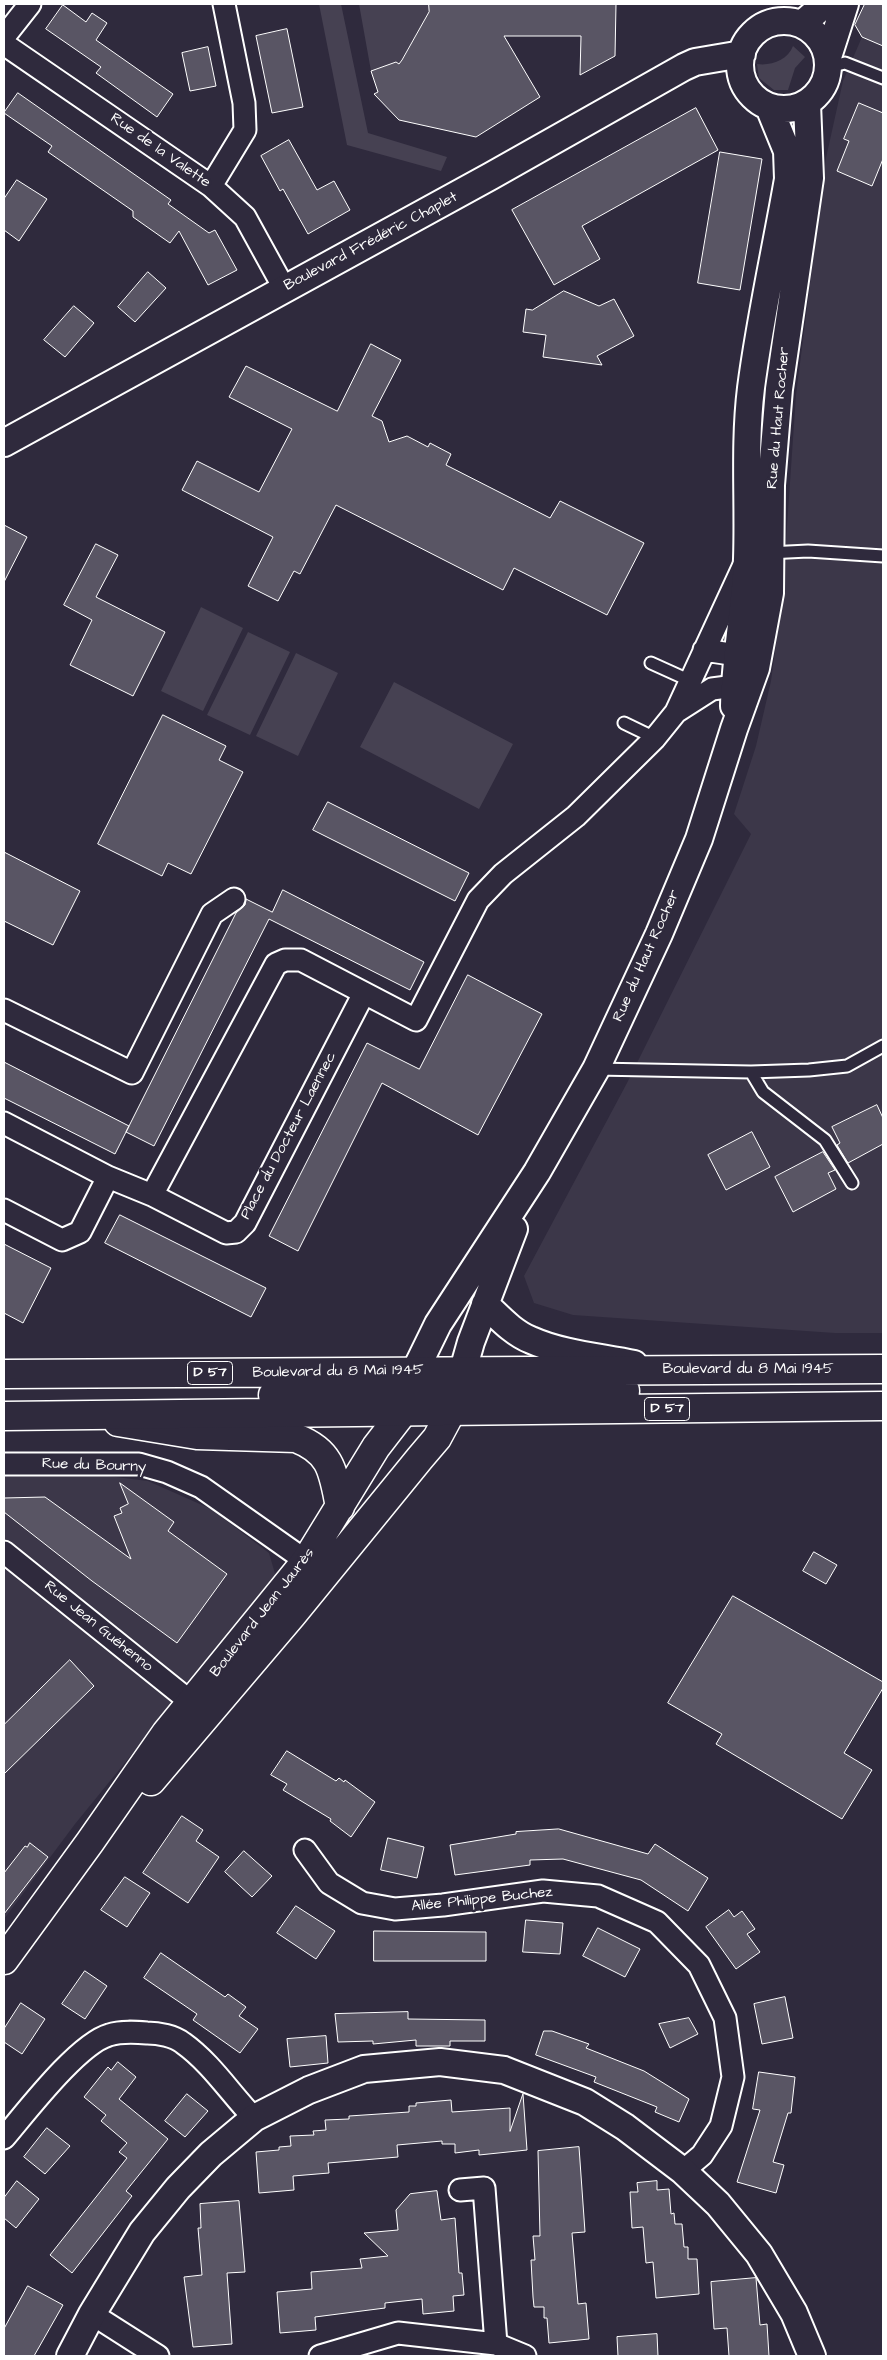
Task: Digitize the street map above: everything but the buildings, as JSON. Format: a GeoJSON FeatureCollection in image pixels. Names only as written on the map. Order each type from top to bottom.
{"type":"FeatureCollection","features":[{"type":"Feature","properties":{"kind":"main road","name":"Boulevard du 8 Mai 1945"},"geometry":{"type":"LineString","coordinates":[[409,1391],[460,1396],[665,1370],[883,1369]]}},
{"type":"Feature","properties":{"kind":"main road"},"geometry":{"type":"LineString","coordinates":[[460,1396],[666,1391],[704,1371]]}},
{"type":"Feature","properties":{"kind":"main road","name":"Boulevard du 8 Mai 1945"},"geometry":{"type":"LineString","coordinates":[[4,1374],[409,1391],[460,1396],[883,1406]]}},
{"type":"Feature","properties":{"kind":"main road"},"geometry":{"type":"LineString","coordinates":[[87,1416],[150,1399],[409,1391],[410,1441],[393,1492]]}},
{"type":"Feature","properties":{"kind":"main road","name":"Boulevard Jean Jaurès"},"geometry":{"type":"LineString","coordinates":[[4,1960],[166,1733],[306,1561],[409,1391]]}},
{"type":"Feature","properties":{"kind":"main road","name":"Boulevard Jean Jaurès"},"geometry":{"type":"LineString","coordinates":[[90,1842],[123,1812],[223,1696],[393,1492],[436,1438],[460,1396]]}},
{"type":"Feature","properties":{"kind":"main road"},"geometry":{"type":"LineString","coordinates":[[4,1416],[87,1416],[197,1435],[296,1438],[309,1443],[322,1453],[330,1463],[340,1507]]}},
{"type":"Feature","properties":{"kind":"street"},"geometry":{"type":"LineString","coordinates":[[4,37],[30,4]]}},
{"type":"Feature","properties":{"kind":"street"},"geometry":{"type":"LineString","coordinates":[[212,186],[245,130],[244,103],[224,4]]}},
{"type":"Feature","properties":{"kind":"street"},"geometry":{"type":"LineString","coordinates":[[802,24],[824,4]]}},
{"type":"Feature","properties":{"kind":"street"},"geometry":{"type":"LineString","coordinates":[[828,62],[822,41],[813,31],[802,24],[789,21],[775,22],[763,27],[746,43],[740,66],[742,79],[753,96],[769,107],[782,110],[806,104],[818,94],[826,82],[828,62],[844,4]]}},
{"type":"Feature","properties":{"kind":"street","name":"Rue de la Valette"},"geometry":{"type":"LineString","coordinates":[[4,44],[212,186],[245,217],[284,288]]}},
{"type":"Feature","properties":{"kind":"street","name":"Boulevard Frédéric Chaplet"},"geometry":{"type":"LineString","coordinates":[[4,443],[491,176],[684,67],[695,62],[742,54]]}},
{"type":"Feature","properties":{"kind":"street","name":"Rue du Haut Rocher"},"geometry":{"type":"LineString","coordinates":[[734,730],[723,688],[747,662],[743,619],[747,558],[747,480],[751,389],[779,302],[810,178],[806,104]]}},
{"type":"Feature","properties":{"kind":"street","name":"Rue du Haut Rocher"},"geometry":{"type":"LineString","coordinates":[[409,1391],[438,1324],[537,1172],[596,1069],[659,934],[699,839],[734,730],[747,662],[770,593],[772,475],[779,389],[779,302],[788,179],[787,151],[769,107]]}},
{"type":"Feature","properties":{"kind":"street"},"geometry":{"type":"LineString","coordinates":[[152,1195],[276,964],[285,960],[301,960],[416,1020],[478,900],[502,874],[576,816],[655,738],[676,712],[747,558]]}},
{"type":"Feature","properties":{"kind":"street"},"geometry":{"type":"LineString","coordinates":[[704,650],[747,662]]}},
{"type":"Feature","properties":{"kind":"street"},"geometry":{"type":"LineString","coordinates":[[676,712],[723,688]]}},
{"type":"Feature","properties":{"kind":"street"},"geometry":{"type":"LineString","coordinates":[[4,1010],[132,1073],[212,914],[234,899]]}},
{"type":"Feature","properties":{"kind":"street","name":"Place du Docteur Laennec"},"geometry":{"type":"LineString","coordinates":[[4,1124],[108,1177],[152,1195],[226,1232],[236,1232],[245,1223],[364,993]]}},
{"type":"Feature","properties":{"kind":"street","name":"Rue du Haut Rocher"},"geometry":{"type":"LineString","coordinates":[[460,1396],[485,1304],[537,1172]]}},
{"type":"Feature","properties":{"kind":"street"},"geometry":{"type":"LineString","coordinates":[[4,1210],[62,1240],[80,1232],[108,1177]]}},
{"type":"Feature","properties":{"kind":"street"},"geometry":{"type":"LineString","coordinates":[[485,1304],[512,1328],[530,1340],[547,1346],[665,1370]]}},
{"type":"Feature","properties":{"kind":"street","name":"Rue du Bourny"},"geometry":{"type":"LineString","coordinates":[[4,1464],[139,1464],[167,1472],[201,1487],[306,1561]]}},
{"type":"Feature","properties":{"kind":"street","name":"Rue Jean Guéhenno"},"geometry":{"type":"LineString","coordinates":[[4,1552],[192,1702]]}},
{"type":"Feature","properties":{"kind":"street"},"geometry":{"type":"LineString","coordinates":[[192,1702],[223,1696]]}},
{"type":"Feature","properties":{"kind":"street","name":"Allée Philippe Buchez"},"geometry":{"type":"LineString","coordinates":[[305,1850],[329,1883],[362,1904],[395,1909],[443,1905],[543,1891],[598,1896],[657,1922],[699,1965],[725,2018],[733,2077],[721,2126],[702,2155],[683,2171]]}},
{"type":"Feature","properties":{"kind":"street"},"geometry":{"type":"LineString","coordinates":[[4,2138],[84,2050],[109,2035],[132,2032],[158,2033],[181,2041],[203,2059],[254,2118]]}},
{"type":"Feature","properties":{"kind":"street"},"geometry":{"type":"LineString","coordinates":[[70,2356],[92,2314],[142,2232],[178,2188],[211,2154],[254,2118],[309,2090],[364,2069],[440,2062],[504,2070],[585,2102],[625,2127],[683,2171],[718,2204],[760,2254],[794,2313],[812,2356]]}},
{"type":"Feature","properties":{"kind":"street"},"geometry":{"type":"LineString","coordinates":[[460,2190],[484,2188],[496,2344]]}},
{"type":"Feature","properties":{"kind":"street"},"geometry":{"type":"LineString","coordinates":[[92,2314],[158,2356]]}},
{"type":"Feature","properties":{"kind":"street"},"geometry":{"type":"LineString","coordinates":[[327,2355],[398,2333],[496,2344],[526,2356]]}},
{"type":"Feature","properties":{"kind":"lane"},"geometry":{"type":"LineString","coordinates":[[828,62],[845,63],[883,78]]}},
{"type":"Feature","properties":{"kind":"lane"},"geometry":{"type":"LineString","coordinates":[[747,558],[772,552],[808,551],[883,556]]}},
{"type":"Feature","properties":{"kind":"lane"},"geometry":{"type":"LineString","coordinates":[[651,663],[690,681],[723,688]]}},
{"type":"Feature","properties":{"kind":"lane"},"geometry":{"type":"LineString","coordinates":[[624,723],[655,738]]}},
{"type":"Feature","properties":{"kind":"lane"},"geometry":{"type":"LineString","coordinates":[[596,1069],[751,1072],[847,1066],[883,1046]]}},
{"type":"Feature","properties":{"kind":"lane"},"geometry":{"type":"LineString","coordinates":[[751,1072],[763,1092],[825,1140],[852,1184]]}},
{"type":"Feature","properties":{"kind":"shaded area"},"geometry":{"type":"Polygon","coordinates":[[[319,4],[341,4],[368,133],[447,157],[441,171],[347,145],[319,4]]]}},
{"type":"Feature","properties":{"kind":"shaded area"},"geometry":{"type":"Polygon","coordinates":[[[359,4],[429,4],[429,12],[399,64],[371,71],[359,4]]]}},
{"type":"Feature","properties":{"kind":"shaded area"},"geometry":{"type":"Polygon","coordinates":[[[865,4],[883,4],[883,1333],[835,1333],[573,1315],[534,1303],[524,1276],[627,1083],[751,834],[734,814],[756,746],[771,681],[782,599],[796,395],[826,158],[843,81],[862,37],[855,25],[865,4]]]}},
{"type":"Feature","properties":{"kind":"shaded area"},"geometry":{"type":"Polygon","coordinates":[[[793,46],[805,57],[795,68],[788,90],[774,90],[759,78],[757,64],[768,64],[778,61],[791,51],[793,46]]]}},
{"type":"Feature","properties":{"kind":"shaded area"},"geometry":{"type":"Polygon","coordinates":[[[201,607],[243,628],[203,711],[161,691],[201,607]]]}},
{"type":"Feature","properties":{"kind":"shaded area"},"geometry":{"type":"Polygon","coordinates":[[[248,632],[290,652],[250,735],[207,715],[248,632]]]}},
{"type":"Feature","properties":{"kind":"shaded area"},"geometry":{"type":"Polygon","coordinates":[[[296,653],[338,673],[298,756],[256,736],[296,653]]]}},
{"type":"Feature","properties":{"kind":"shaded area"},"geometry":{"type":"Polygon","coordinates":[[[394,682],[513,744],[479,809],[360,747],[394,682]]]}},
{"type":"Feature","properties":{"kind":"shaded area"},"geometry":{"type":"Polygon","coordinates":[[[4,1475],[108,1476],[148,1481],[211,1509],[269,1553],[276,1577],[75,1824],[4,1919],[4,1475]]]}}]}
